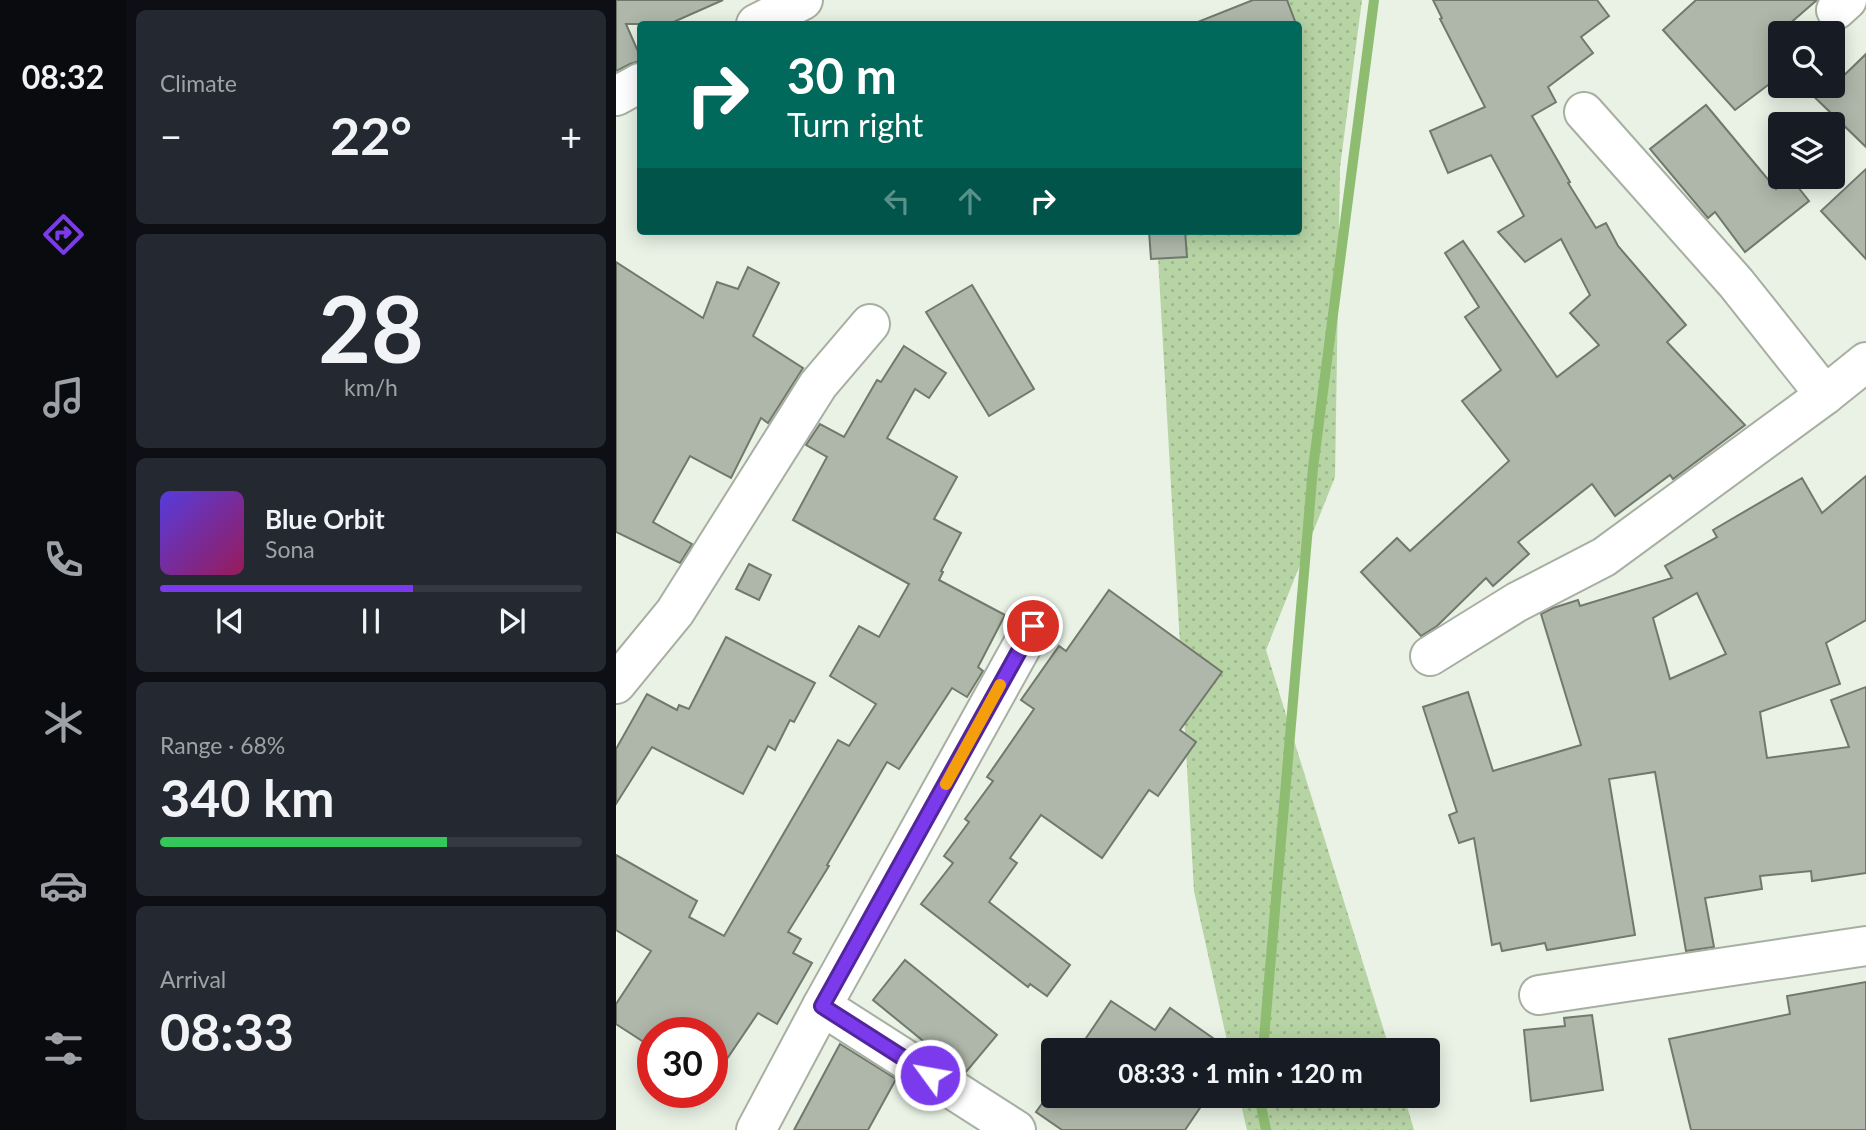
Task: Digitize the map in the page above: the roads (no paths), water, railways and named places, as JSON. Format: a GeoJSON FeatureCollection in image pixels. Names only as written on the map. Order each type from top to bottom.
{"type":"FeatureCollection","features":[{"type":"Feature","properties":{"kind":"street"},"geometry":{"type":"LineString","coordinates":[[762,21],[803,0]]}},
{"type":"Feature","properties":{"kind":"street"},"geometry":{"type":"LineString","coordinates":[[616,96],[637,85]]}},
{"type":"Feature","properties":{"kind":"street"},"geometry":{"type":"LineString","coordinates":[[1584,112],[1736,283],[1825,395]]}},
{"type":"Feature","properties":{"kind":"street"},"geometry":{"type":"LineString","coordinates":[[616,684],[675,612],[818,385],[870,324]]}},
{"type":"Feature","properties":{"kind":"street"},"geometry":{"type":"LineString","coordinates":[[1430,656],[1517,602],[1604,557],[1866,362]]}},
{"type":"Feature","properties":{"kind":"street"},"geometry":{"type":"LineString","coordinates":[[756,1130],[1033,626]]}},
{"type":"Feature","properties":{"kind":"street"},"geometry":{"type":"LineString","coordinates":[[1538,995],[1866,946]]}},
{"type":"Feature","properties":{"kind":"street"},"geometry":{"type":"LineString","coordinates":[[822,1006],[1016,1130]]}},
{"type":"Feature","properties":{"kind":"waterway"},"geometry":{"type":"LineString","coordinates":[[1264,1038],[1313,468],[1374,0]]}},
{"type":"Feature","properties":{"kind":"waterway"},"geometry":{"type":"LineString","coordinates":[[1261,1108],[1266,1130]]}}]}
